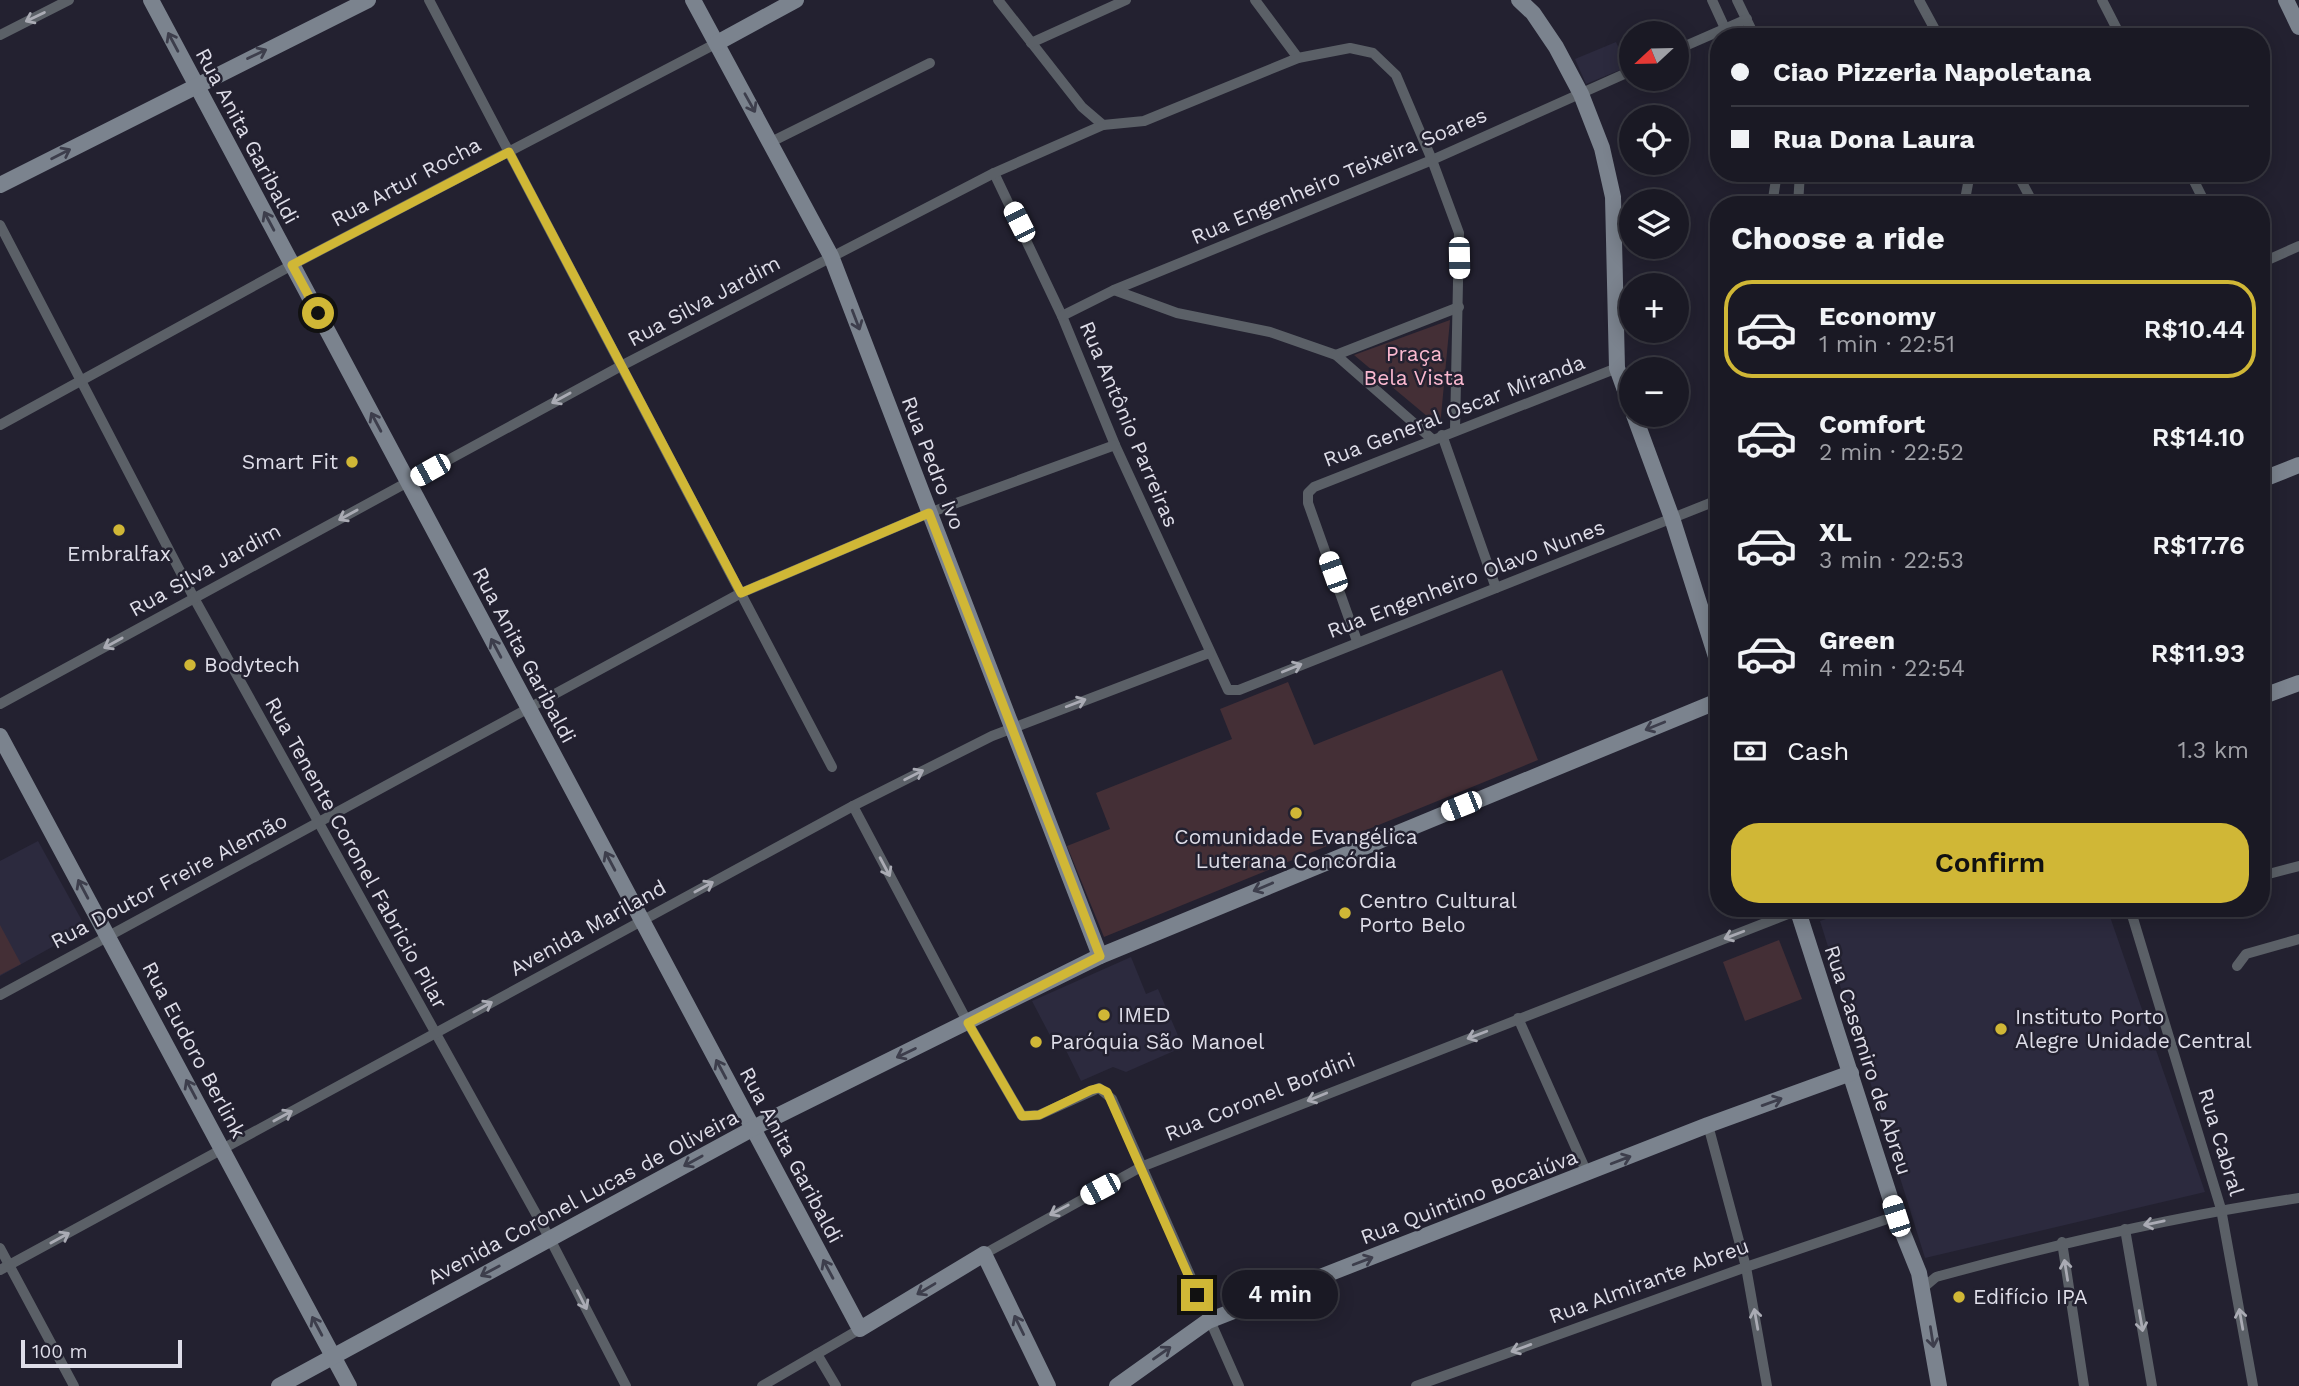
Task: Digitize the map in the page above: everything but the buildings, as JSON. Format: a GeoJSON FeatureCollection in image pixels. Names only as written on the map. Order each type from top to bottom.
{"type":"FeatureCollection","features":[{"type":"Feature","properties":{"kind":"street"},"geometry":{"type":"LineString","coordinates":[[0,35],[69,0]]}},
{"type":"Feature","properties":{"kind":"street","name":"Rua Anita Garibaldi"},"geometry":{"type":"LineString","coordinates":[[151,0],[860,1329]]}},
{"type":"Feature","properties":{"kind":"street"},"geometry":{"type":"LineString","coordinates":[[0,186],[196,84],[368,0]]}},
{"type":"Feature","properties":{"kind":"street"},"geometry":{"type":"LineString","coordinates":[[429,0],[832,767]]}},
{"type":"Feature","properties":{"kind":"street","name":"Rua Pedro Ivo"},"geometry":{"type":"LineString","coordinates":[[693,0],[831,256],[1100,956]]}},
{"type":"Feature","properties":{"kind":"street","name":"Rua Artur Rocha"},"geometry":{"type":"LineString","coordinates":[[0,425],[292,265],[796,0]]}},
{"type":"Feature","properties":{"kind":"street"},"geometry":{"type":"LineString","coordinates":[[998,0],[1082,107],[1103,125]]}},
{"type":"Feature","properties":{"kind":"street"},"geometry":{"type":"LineString","coordinates":[[1031,43],[1126,0]]}},
{"type":"Feature","properties":{"kind":"street"},"geometry":{"type":"LineString","coordinates":[[1255,0],[1298,58]]}},
{"type":"Feature","properties":{"kind":"street"},"geometry":{"type":"LineString","coordinates":[[1519,0],[1533,13],[1556,47],[1581,93],[1602,148],[1612,197],[1619,374]]}},
{"type":"Feature","properties":{"kind":"street"},"geometry":{"type":"LineString","coordinates":[[1712,0],[1725,28]]}},
{"type":"Feature","properties":{"kind":"street"},"geometry":{"type":"LineString","coordinates":[[1737,0],[1751,28]]}},
{"type":"Feature","properties":{"kind":"street"},"geometry":{"type":"LineString","coordinates":[[1919,0],[1934,28]]}},
{"type":"Feature","properties":{"kind":"street"},"geometry":{"type":"LineString","coordinates":[[2102,0],[2116,28]]}},
{"type":"Feature","properties":{"kind":"street"},"geometry":{"type":"LineString","coordinates":[[2286,0],[2299,27]]}},
{"type":"Feature","properties":{"kind":"street"},"geometry":{"type":"LineString","coordinates":[[1734,28],[1747,19]]}},
{"type":"Feature","properties":{"kind":"street"},"geometry":{"type":"LineString","coordinates":[[1689,46],[1710,39]]}},
{"type":"Feature","properties":{"kind":"street","name":"Rua Silva Jardim"},"geometry":{"type":"LineString","coordinates":[[0,704],[621,366],[994,173],[1103,125],[1144,121],[1298,58],[1350,48],[1373,53],[1396,75],[1432,160],[1458,233],[1460,307],[1455,430]]}},
{"type":"Feature","properties":{"kind":"street"},"geometry":{"type":"LineString","coordinates":[[771,142],[930,63]]}},
{"type":"Feature","properties":{"kind":"street","name":"Rua Engenheiro Teixeira Soares"},"geometry":{"type":"LineString","coordinates":[[1062,316],[1114,290],[1432,160],[1619,76]]}},
{"type":"Feature","properties":{"kind":"street","name":"Rua Antônio Parreiras"},"geometry":{"type":"LineString","coordinates":[[994,173],[1062,316],[1115,445],[1228,690]]}},
{"type":"Feature","properties":{"kind":"street"},"geometry":{"type":"LineString","coordinates":[[1965,196],[1968,182]]}},
{"type":"Feature","properties":{"kind":"street"},"geometry":{"type":"LineString","coordinates":[[1967,185],[1970,182]]}},
{"type":"Feature","properties":{"kind":"street","name":"Rua Tenente Coronel Fabricio Pilar"},"geometry":{"type":"LineString","coordinates":[[0,225],[194,598],[550,1239],[626,1386]]}},
{"type":"Feature","properties":{"kind":"street"},"geometry":{"type":"LineString","coordinates":[[2270,259],[2299,246]]}},
{"type":"Feature","properties":{"kind":"street"},"geometry":{"type":"LineString","coordinates":[[1114,290],[1177,313],[1270,332],[1336,355],[1437,437],[1496,588]]}},
{"type":"Feature","properties":{"kind":"street"},"geometry":{"type":"LineString","coordinates":[[1336,355],[1460,307]]}},
{"type":"Feature","properties":{"kind":"street","name":"Rua General Oscar Miranda"},"geometry":{"type":"LineString","coordinates":[[1357,641],[1308,503],[1308,493],[1314,487],[1437,437],[1617,368]]}},
{"type":"Feature","properties":{"kind":"street"},"geometry":{"type":"LineString","coordinates":[[1638,427],[1672,518],[1710,638]]}},
{"type":"Feature","properties":{"kind":"street","name":"Rua Doutor Freire Alemão"},"geometry":{"type":"LineString","coordinates":[[0,995],[741,593],[929,513],[1115,445]]}},
{"type":"Feature","properties":{"kind":"street"},"geometry":{"type":"LineString","coordinates":[[2270,476],[2299,465]]}},
{"type":"Feature","properties":{"kind":"street","name":"Rua Engenheiro Olavo Nunes"},"geometry":{"type":"LineString","coordinates":[[1228,690],[1240,690],[1357,641],[1710,503]]}},
{"type":"Feature","properties":{"kind":"street","name":"Avenida Mariland"},"geometry":{"type":"LineString","coordinates":[[5,1268],[853,806],[1012,728],[1209,653]]}},
{"type":"Feature","properties":{"kind":"street"},"geometry":{"type":"LineString","coordinates":[[2270,694],[2299,683]]}},
{"type":"Feature","properties":{"kind":"street","name":"Avenida Coronel Lucas de Oliveira"},"geometry":{"type":"LineString","coordinates":[[279,1386],[753,1129],[1100,956],[1710,704]]}},
{"type":"Feature","properties":{"kind":"street","name":"Rua Eudoro Berlink"},"geometry":{"type":"LineString","coordinates":[[0,736],[349,1386]]}},
{"type":"Feature","properties":{"kind":"street"},"geometry":{"type":"LineString","coordinates":[[853,806],[968,1023],[1022,1116],[1039,1115],[1099,1088],[1112,1099],[1239,1386]]}},
{"type":"Feature","properties":{"kind":"street"},"geometry":{"type":"LineString","coordinates":[[2270,874],[2299,866]]}},
{"type":"Feature","properties":{"kind":"street","name":"Rua Coronel Bordini"},"geometry":{"type":"LineString","coordinates":[[762,1386],[984,1254],[1142,1167],[1779,917]]}},
{"type":"Feature","properties":{"kind":"street","name":"Rua Casemiro de Abreu"},"geometry":{"type":"LineString","coordinates":[[1802,917],[1896,1216],[1926,1279],[1939,1386]]}},
{"type":"Feature","properties":{"kind":"street","name":"Rua Cabral"},"geometry":{"type":"LineString","coordinates":[[2133,917],[2221,1209],[2253,1386]]}},
{"type":"Feature","properties":{"kind":"street"},"geometry":{"type":"LineString","coordinates":[[2237,966],[2246,954],[2299,939]]}},
{"type":"Feature","properties":{"kind":"street"},"geometry":{"type":"LineString","coordinates":[[1518,1018],[1587,1173]]}},
{"type":"Feature","properties":{"kind":"street","name":"Rua Quintino Bocaiúva"},"geometry":{"type":"LineString","coordinates":[[1116,1386],[1208,1321],[1708,1125],[1851,1073]]}},
{"type":"Feature","properties":{"kind":"street"},"geometry":{"type":"LineString","coordinates":[[1708,1125],[1746,1266],[1767,1386]]}},
{"type":"Feature","properties":{"kind":"street"},"geometry":{"type":"LineString","coordinates":[[1926,1279],[2062,1242],[2221,1209],[2299,1198]]}},
{"type":"Feature","properties":{"kind":"street","name":"Rua Almirante Abreu"},"geometry":{"type":"LineString","coordinates":[[1416,1386],[1746,1266],[1896,1216]]}},
{"type":"Feature","properties":{"kind":"street"},"geometry":{"type":"LineString","coordinates":[[2125,1229],[2152,1386]]}},
{"type":"Feature","properties":{"kind":"street"},"geometry":{"type":"LineString","coordinates":[[2062,1242],[2084,1386]]}},
{"type":"Feature","properties":{"kind":"street"},"geometry":{"type":"LineString","coordinates":[[0,1248],[5,1268],[74,1386]]}},
{"type":"Feature","properties":{"kind":"street"},"geometry":{"type":"LineString","coordinates":[[984,1254],[1048,1386]]}},
{"type":"Feature","properties":{"kind":"street"},"geometry":{"type":"LineString","coordinates":[[817,1354],[836,1386]]}},
{"type":"Feature","properties":{"kind":"shaded area"},"geometry":{"type":"Polygon","coordinates":[[[1616,42],[1619,49],[1619,70],[1586,84],[1575,59],[1616,42]]]}},
{"type":"Feature","properties":{"kind":"shaded area"},"geometry":{"type":"Polygon","coordinates":[[[38,841],[86,928],[0,976],[0,861],[38,841]]]}},
{"type":"Feature","properties":{"kind":"shaded area","name":"Instituto Porto Alegre Unidade Central"},"geometry":{"type":"Polygon","coordinates":[[[1831,917],[2110,917],[2205,1192],[1925,1258],[1820,921],[1831,917]]]}},
{"type":"Feature","properties":{"kind":"shaded area","name":"IMED"},"geometry":{"type":"Polygon","coordinates":[[[1131,957],[1146,994],[1158,989],[1183,1047],[1126,1072],[1113,1067],[1081,1081],[1061,1040],[1054,1043],[1032,1001],[1131,957]]]}},
{"type":"Feature","properties":{"kind":"green space","name":"Praça Bela Vista"},"geometry":{"type":"Polygon","coordinates":[[[1450,320],[1440,427],[1354,355],[1450,320]]]}},
{"type":"Feature","properties":{"kind":"green space"},"geometry":{"type":"Polygon","coordinates":[[[1502,670],[1538,760],[1104,937],[1067,846],[1110,829],[1096,793],[1232,739],[1220,709],[1288,682],[1314,745],[1502,670]]]}},
{"type":"Feature","properties":{"kind":"green space"},"geometry":{"type":"Polygon","coordinates":[[[0,925],[21,964],[0,975],[0,925]]]}},
{"type":"Feature","properties":{"kind":"green space"},"geometry":{"type":"Polygon","coordinates":[[[1779,940],[1802,999],[1745,1021],[1723,962],[1779,940]]]}},
{"type":"Feature","properties":{"kind":"place","name":"Smart Fit"},"geometry":{"type":"Point","coordinates":[352,462]}},
{"type":"Feature","properties":{"kind":"place","name":"Embralfax"},"geometry":{"type":"Point","coordinates":[119,530]}},
{"type":"Feature","properties":{"kind":"place","name":"Bodytech"},"geometry":{"type":"Point","coordinates":[190,665]}},
{"type":"Feature","properties":{"kind":"place","name":"Comunidade Evangélica Luterana Concórdia"},"geometry":{"type":"Point","coordinates":[1296,813]}},
{"type":"Feature","properties":{"kind":"place","name":"Centro Cultural Porto Belo"},"geometry":{"type":"Point","coordinates":[1345,913]}},
{"type":"Feature","properties":{"kind":"place","name":"IMED"},"geometry":{"type":"Point","coordinates":[1104,1015]}},
{"type":"Feature","properties":{"kind":"place","name":"Instituto Porto Alegre Unidade Central"},"geometry":{"type":"Point","coordinates":[2001,1029]}},
{"type":"Feature","properties":{"kind":"place","name":"Paróquia São Manoel"},"geometry":{"type":"Point","coordinates":[1036,1042]}},
{"type":"Feature","properties":{"kind":"place","name":"Edifício IPA"},"geometry":{"type":"Point","coordinates":[1959,1297]}},
{"type":"Feature","properties":{"kind":"route"},"geometry":{"type":"LineString","coordinates":[[318,313],[292,265],[509,152],[741,593],[929,513],[1100,956],[968,1023],[1022,1116],[1039,1115],[1091,1090],[1099,1088],[1107,1092],[1197,1295]]}}]}
